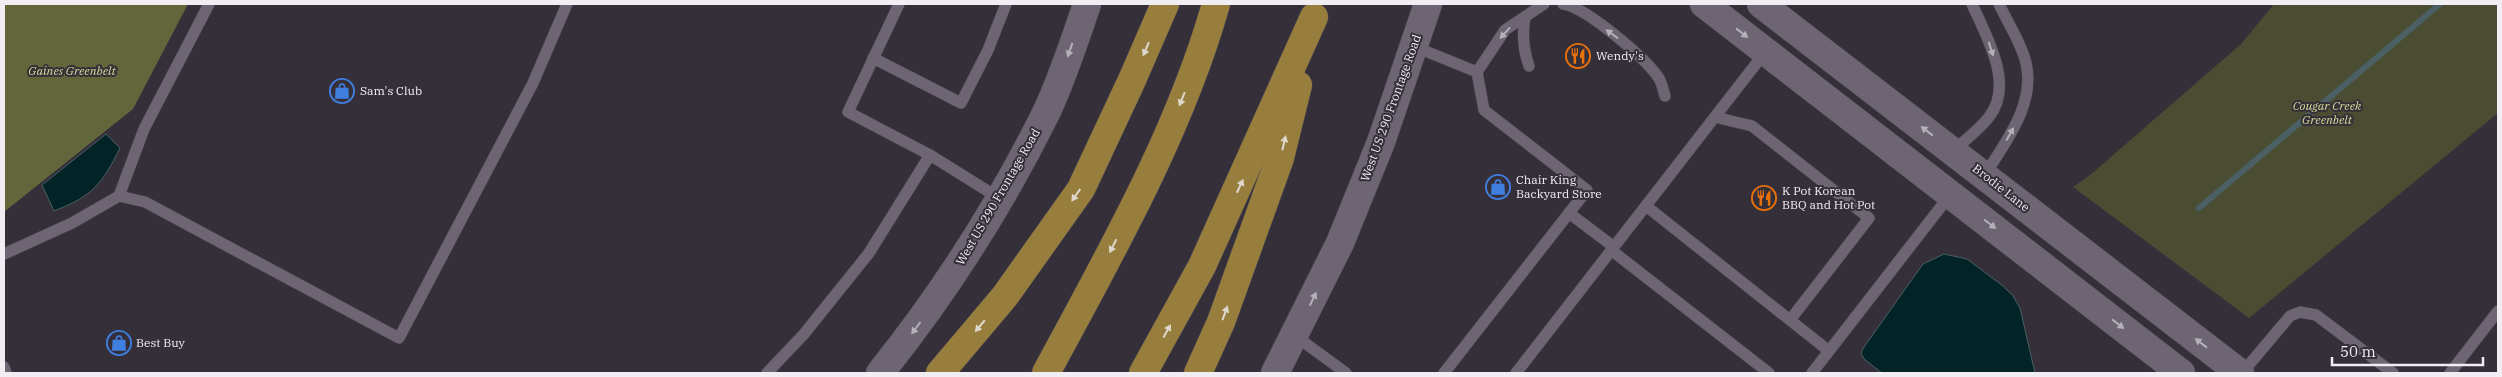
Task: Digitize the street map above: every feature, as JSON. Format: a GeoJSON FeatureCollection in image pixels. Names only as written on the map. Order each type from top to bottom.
{"type":"FeatureCollection","features":[{"type":"Feature","properties":{"kind":"highway"},"geometry":{"type":"LineString","coordinates":[[940,373],[1004,296],[1081,189],[1165,4]]}},
{"type":"Feature","properties":{"kind":"highway"},"geometry":{"type":"LineString","coordinates":[[1046,373],[1103,268],[1164,146],[1206,38],[1216,4]]}},
{"type":"Feature","properties":{"kind":"highway"},"geometry":{"type":"LineString","coordinates":[[1143,373],[1202,266],[1316,11]]}},
{"type":"Feature","properties":{"kind":"highway"},"geometry":{"type":"LineString","coordinates":[[1198,373],[1221,322],[1280,158],[1316,11]]}},
{"type":"Feature","properties":{"kind":"main road","name":"West US 290 Frontage Road"},"geometry":{"type":"LineString","coordinates":[[880,373],[916,329],[961,264],[999,198],[1048,109],[1087,4]]}},
{"type":"Feature","properties":{"kind":"main road","name":"West US 290 Frontage Road"},"geometry":{"type":"LineString","coordinates":[[1275,373],[1340,243],[1381,142],[1428,4]]}},
{"type":"Feature","properties":{"kind":"main road"},"geometry":{"type":"LineString","coordinates":[[1704,4],[1951,194],[2168,367]]}},
{"type":"Feature","properties":{"kind":"main road","name":"Brodie Lane"},"geometry":{"type":"LineString","coordinates":[[1761,4],[2241,373]]}},
{"type":"Feature","properties":{"kind":"main road"},"geometry":{"type":"LineString","coordinates":[[1951,194],[1960,188],[1967,190],[1998,206],[2049,245],[2070,256],[2093,260]]}},
{"type":"Feature","properties":{"kind":"lane"},"geometry":{"type":"LineString","coordinates":[[4,254],[72,224],[119,196],[144,128],[209,4]]}},
{"type":"Feature","properties":{"kind":"lane"},"geometry":{"type":"LineString","coordinates":[[119,196],[145,202],[399,338],[533,83],[567,4]]}},
{"type":"Feature","properties":{"kind":"lane"},"geometry":{"type":"LineString","coordinates":[[899,4],[848,112],[930,155],[999,198]]}},
{"type":"Feature","properties":{"kind":"lane"},"geometry":{"type":"LineString","coordinates":[[873,58],[961,103],[988,50],[1006,4]]}},
{"type":"Feature","properties":{"kind":"lane"},"geometry":{"type":"LineString","coordinates":[[1444,373],[1587,190],[1484,110],[1477,72],[1505,30],[1544,4]]}},
{"type":"Feature","properties":{"kind":"lane"},"geometry":{"type":"LineString","coordinates":[[1563,4],[1583,12],[1625,43],[1659,78],[1666,96]]}},
{"type":"Feature","properties":{"kind":"lane"},"geometry":{"type":"LineString","coordinates":[[1953,151],[1989,117],[1998,101],[1998,74],[1972,4]]}},
{"type":"Feature","properties":{"kind":"lane"},"geometry":{"type":"LineString","coordinates":[[1984,176],[2012,132],[2028,97],[2025,57],[1999,4]]}},
{"type":"Feature","properties":{"kind":"lane"},"geometry":{"type":"LineString","coordinates":[[1525,17],[1522,31],[1524,52],[1529,66]]}},
{"type":"Feature","properties":{"kind":"lane"},"geometry":{"type":"LineString","coordinates":[[1413,46],[1477,72]]}},
{"type":"Feature","properties":{"kind":"lane"},"geometry":{"type":"LineString","coordinates":[[1516,373],[1766,51]]}},
{"type":"Feature","properties":{"kind":"lane"},"geometry":{"type":"LineString","coordinates":[[1715,117],[1752,126],[1869,218],[1790,320]]}},
{"type":"Feature","properties":{"kind":"lane"},"geometry":{"type":"LineString","coordinates":[[767,373],[804,334],[868,253],[930,155]]}},
{"type":"Feature","properties":{"kind":"lane"},"geometry":{"type":"LineString","coordinates":[[1812,373],[1951,194]]}},
{"type":"Feature","properties":{"kind":"lane"},"geometry":{"type":"LineString","coordinates":[[1646,206],[1829,351]]}},
{"type":"Feature","properties":{"kind":"lane"},"geometry":{"type":"LineString","coordinates":[[1569,213],[1769,373]]}},
{"type":"Feature","properties":{"kind":"lane"},"geometry":{"type":"LineString","coordinates":[[2450,373],[2498,311]]}},
{"type":"Feature","properties":{"kind":"lane"},"geometry":{"type":"LineString","coordinates":[[2241,373],[2290,316],[2300,312],[2316,315],[2393,373]]}},
{"type":"Feature","properties":{"kind":"lane"},"geometry":{"type":"LineString","coordinates":[[1294,335],[1346,373]]}},
{"type":"Feature","properties":{"kind":"lane"},"geometry":{"type":"LineString","coordinates":[[4,367],[6,373]]}},
{"type":"Feature","properties":{"kind":"green space","name":"Gaines Greenbelt"},"geometry":{"type":"Polygon","coordinates":[[[4,4],[188,4],[133,109],[4,212],[4,4]]]}},
{"type":"Feature","properties":{"kind":"green space","name":"Cougar Creek Greenbelt"},"geometry":{"type":"Polygon","coordinates":[[[2274,4],[2498,4],[2498,113],[2249,318],[2073,187],[2089,176],[2241,44],[2274,4]]]}},
{"type":"Feature","properties":{"kind":"shaded area"},"geometry":{"type":"Polygon","coordinates":[[[106,134],[120,148],[108,171],[87,194],[54,211],[42,185],[106,134]]]}},
{"type":"Feature","properties":{"kind":"shaded area"},"geometry":{"type":"Polygon","coordinates":[[[1944,254],[1967,259],[2003,286],[2013,296],[2020,308],[2035,373],[1882,373],[1864,359],[1861,353],[1864,347],[1923,264],[1944,254]]]}},
{"type":"Feature","properties":{"kind":"waterway"},"geometry":{"type":"LineString","coordinates":[[2199,208],[2440,4]]}},
{"type":"Feature","properties":{"kind":"place","name":"Wendy's"},"geometry":{"type":"Point","coordinates":[1578,56]}},
{"type":"Feature","properties":{"kind":"place","name":"Sam's Club"},"geometry":{"type":"Point","coordinates":[342,91]}},
{"type":"Feature","properties":{"kind":"place","name":"Chair King Backyard Store"},"geometry":{"type":"Point","coordinates":[1498,187]}},
{"type":"Feature","properties":{"kind":"place","name":"K Pot Korean BBQ and Hot Pot"},"geometry":{"type":"Point","coordinates":[1764,198]}},
{"type":"Feature","properties":{"kind":"place","name":"Best Buy"},"geometry":{"type":"Point","coordinates":[119,343]}}]}
